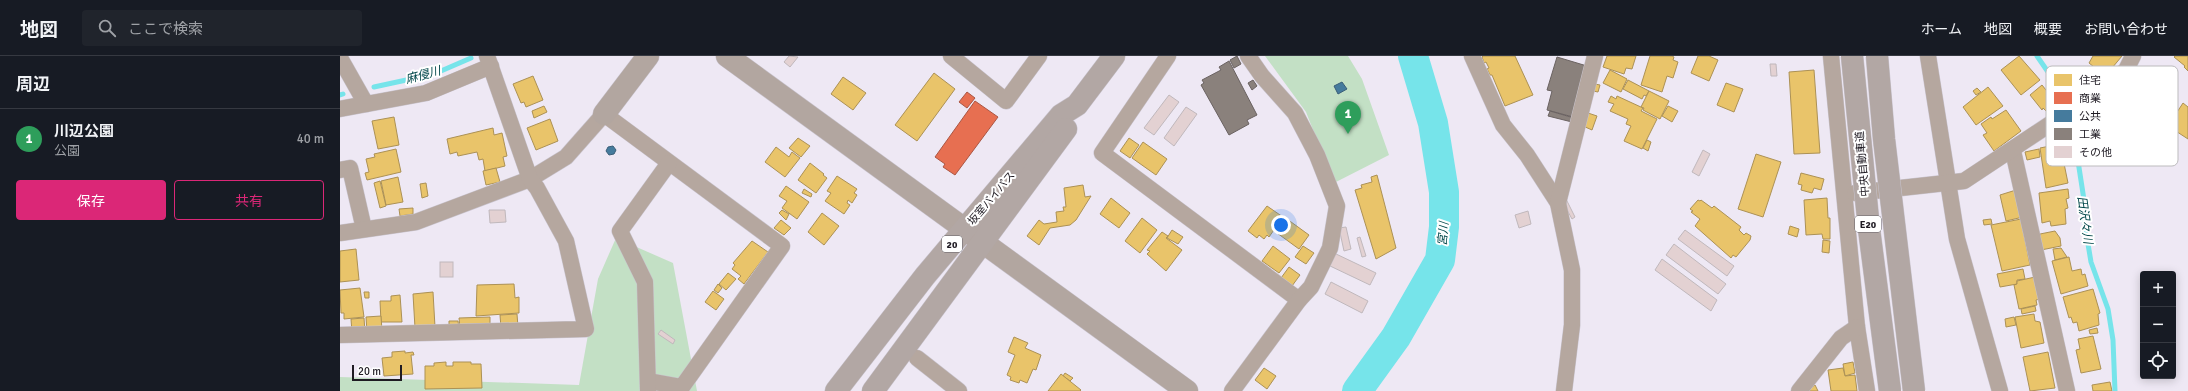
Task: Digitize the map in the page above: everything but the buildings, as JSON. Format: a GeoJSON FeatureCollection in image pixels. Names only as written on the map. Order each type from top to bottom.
{"type":"FeatureCollection","features":[{"type":"Feature","properties":{"kind":"highway","name":"坂室バイパス"},"geometry":{"type":"LineString","coordinates":[[836,391],[925,276],[1061,115],[1077,104],[1114,56]]}},
{"type":"Feature","properties":{"kind":"highway","name":"中央自動車道"},"geometry":{"type":"LineString","coordinates":[[1852,56],[1868,229],[1890,391]]}},
{"type":"Feature","properties":{"kind":"highway","name":"E20"},"geometry":{"type":"LineString","coordinates":[[1877,56],[1884,139],[1914,391]]}},
{"type":"Feature","properties":{"kind":"highway","name":"坂室バイパス"},"geometry":{"type":"LineString","coordinates":[[873,391],[1072,122],[1077,104]]}},
{"type":"Feature","properties":{"kind":"street"},"geometry":{"type":"LineString","coordinates":[[340,233],[416,222],[530,179],[566,157],[604,114],[648,56]]}},
{"type":"Feature","properties":{"kind":"street"},"geometry":{"type":"LineString","coordinates":[[727,56],[1187,391]]}},
{"type":"Feature","properties":{"kind":"street"},"geometry":{"type":"LineString","coordinates":[[951,56],[1006,102],[1039,56]]}},
{"type":"Feature","properties":{"kind":"street"},"geometry":{"type":"LineString","coordinates":[[1168,56],[1102,153],[1299,300]]}},
{"type":"Feature","properties":{"kind":"street"},"geometry":{"type":"LineString","coordinates":[[1232,391],[1299,300],[1311,287],[1330,248],[1337,206],[1320,161],[1295,113],[1262,76],[1248,56]]}},
{"type":"Feature","properties":{"kind":"street"},"geometry":{"type":"LineString","coordinates":[[1472,56],[1503,125],[1527,155],[1558,203],[1572,270],[1572,325],[1564,391]]}},
{"type":"Feature","properties":{"kind":"street"},"geometry":{"type":"LineString","coordinates":[[1558,203],[1595,56]]}},
{"type":"Feature","properties":{"kind":"street"},"geometry":{"type":"LineString","coordinates":[[1831,56],[1843,194],[1857,327],[1867,391]]}},
{"type":"Feature","properties":{"kind":"street"},"geometry":{"type":"LineString","coordinates":[[1928,56],[1957,239],[2000,391]]}},
{"type":"Feature","properties":{"kind":"street"},"geometry":{"type":"LineString","coordinates":[[2128,66],[2133,56]]}},
{"type":"Feature","properties":{"kind":"street"},"geometry":{"type":"LineString","coordinates":[[340,58],[366,104]]}},
{"type":"Feature","properties":{"kind":"street"},"geometry":{"type":"LineString","coordinates":[[340,109],[426,94],[489,61],[530,179],[537,188],[566,241],[586,329],[340,335]]}},
{"type":"Feature","properties":{"kind":"street"},"geometry":{"type":"LineString","coordinates":[[604,114],[782,246],[682,388],[649,386],[645,282],[620,231],[669,163]]}},
{"type":"Feature","properties":{"kind":"street"},"geometry":{"type":"LineString","coordinates":[[1843,194],[1964,181],[2013,151],[2046,128]]}},
{"type":"Feature","properties":{"kind":"street"},"geometry":{"type":"LineString","coordinates":[[2013,151],[2067,391]]}},
{"type":"Feature","properties":{"kind":"street"},"geometry":{"type":"LineString","coordinates":[[340,170],[350,168],[364,230]]}},
{"type":"Feature","properties":{"kind":"street"},"geometry":{"type":"LineString","coordinates":[[1798,391],[1841,338],[1857,327]]}},
{"type":"Feature","properties":{"kind":"street"},"geometry":{"type":"LineString","coordinates":[[916,358],[959,391]]}},
{"type":"Feature","properties":{"kind":"green space"},"geometry":{"type":"Polygon","coordinates":[[[1265,56],[1348,56],[1362,79],[1389,155],[1334,183],[1306,112],[1265,56]]]}},
{"type":"Feature","properties":{"kind":"green space"},"geometry":{"type":"Polygon","coordinates":[[[616,238],[673,263],[697,391],[340,391],[340,377],[579,385],[598,279],[616,238]]]}},
{"type":"Feature","properties":{"kind":"waterway","name":"宮川"},"geometry":{"type":"LineString","coordinates":[[1357,391],[1396,337],[1440,260],[1444,227],[1444,192],[1433,123],[1413,56]]}},
{"type":"Feature","properties":{"kind":"waterway","name":"田沢々川"},"geometry":{"type":"LineString","coordinates":[[2037,56],[2046,69]]}},
{"type":"Feature","properties":{"kind":"waterway","name":"麻侵川"},"geometry":{"type":"LineString","coordinates":[[374,87],[434,74],[471,58]]}},
{"type":"Feature","properties":{"kind":"waterway","name":"田沢々川"},"geometry":{"type":"LineString","coordinates":[[2079,166],[2084,200],[2084,220],[2091,262],[2108,309],[2113,340],[2115,391]]}},
{"type":"Feature","properties":{"kind":"place","name":"川辺公園"},"geometry":{"type":"Point","coordinates":[1348,134]}}]}
